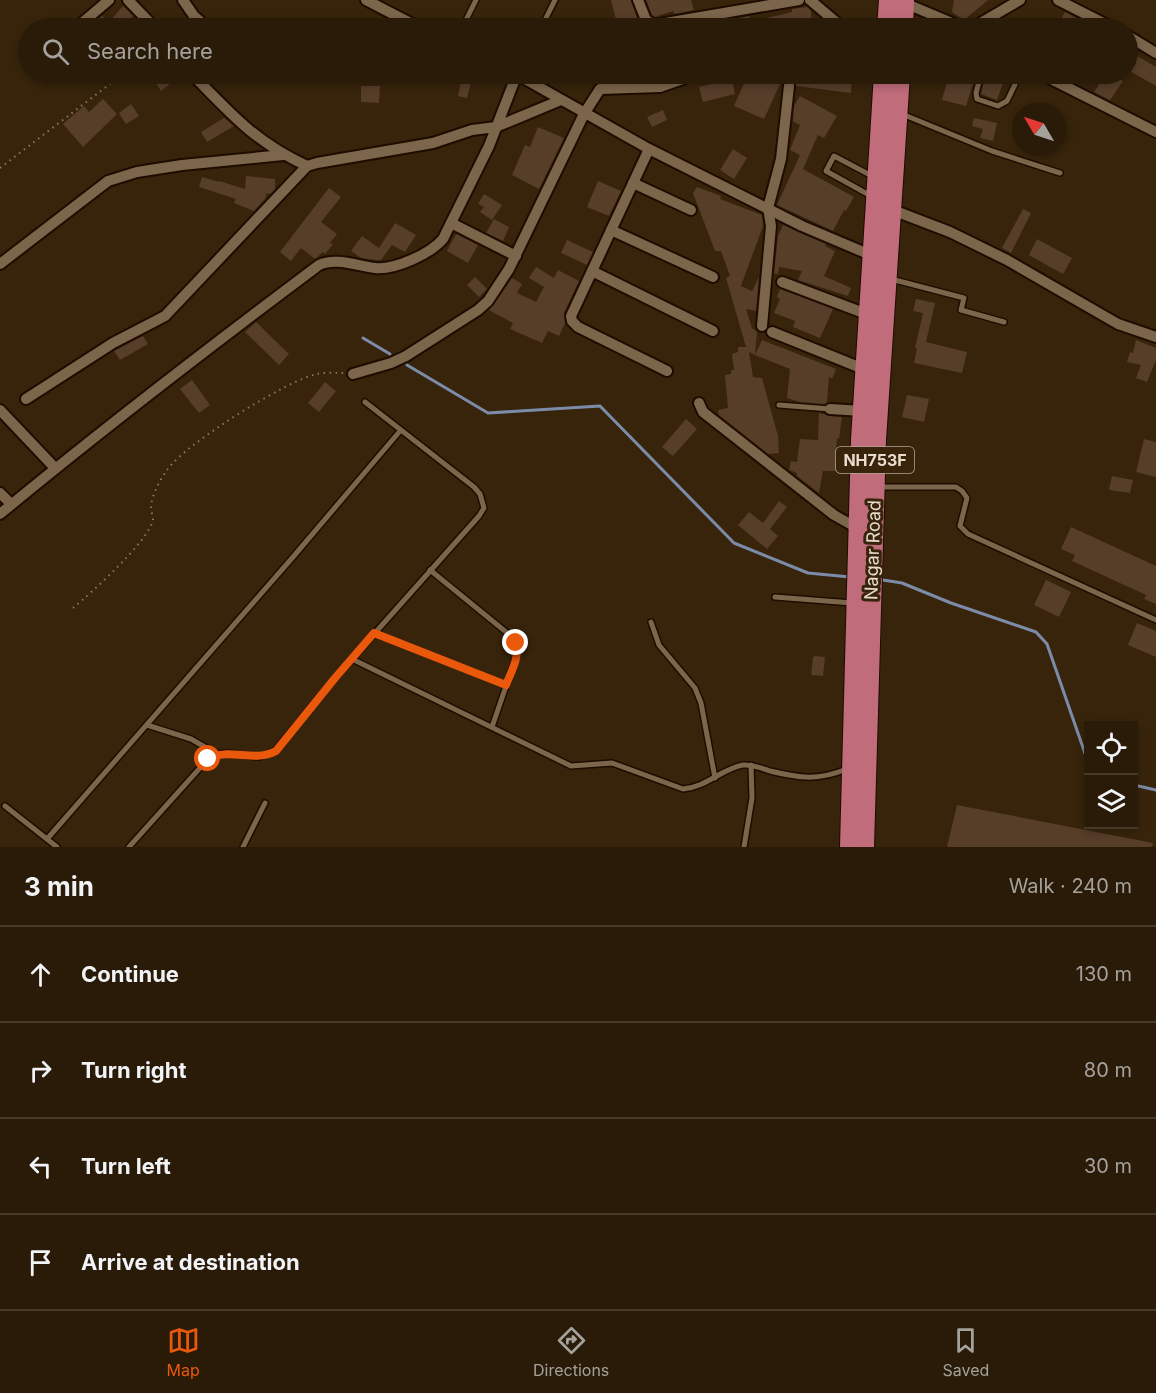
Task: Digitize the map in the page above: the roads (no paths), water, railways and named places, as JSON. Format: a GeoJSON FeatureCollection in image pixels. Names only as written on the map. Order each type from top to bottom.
{"type":"FeatureCollection","features":[{"type":"Feature","properties":{"kind":"highway"},"geometry":{"type":"LineString","coordinates":[[891,18],[898,1]]}},
{"type":"Feature","properties":{"kind":"highway","name":"Nagar Road"},"geometry":{"type":"LineString","coordinates":[[864,847],[874,487],[886,278],[884,204],[878,179],[883,84]]}},
{"type":"Feature","properties":{"kind":"highway","name":"Nagar Road"},"geometry":{"type":"LineString","coordinates":[[850,847],[857,578],[869,315],[873,256],[884,204],[898,112],[899,84]]}},
{"type":"Feature","properties":{"kind":"street"},"geometry":{"type":"LineString","coordinates":[[88,18],[109,0]]}},
{"type":"Feature","properties":{"kind":"street"},"geometry":{"type":"LineString","coordinates":[[128,0],[145,18]]}},
{"type":"Feature","properties":{"kind":"street"},"geometry":{"type":"LineString","coordinates":[[183,0],[196,18]]}},
{"type":"Feature","properties":{"kind":"street"},"geometry":{"type":"LineString","coordinates":[[366,0],[399,18]]}},
{"type":"Feature","properties":{"kind":"street"},"geometry":{"type":"LineString","coordinates":[[385,11],[390,0]]}},
{"type":"Feature","properties":{"kind":"street"},"geometry":{"type":"LineString","coordinates":[[638,0],[645,18]]}},
{"type":"Feature","properties":{"kind":"street"},"geometry":{"type":"LineString","coordinates":[[695,18],[800,0]]}},
{"type":"Feature","properties":{"kind":"street"},"geometry":{"type":"LineString","coordinates":[[810,0],[831,18]]}},
{"type":"Feature","properties":{"kind":"street"},"geometry":{"type":"LineString","coordinates":[[989,18],[1020,0]]}},
{"type":"Feature","properties":{"kind":"street"},"geometry":{"type":"LineString","coordinates":[[1058,0],[1093,18]]}},
{"type":"Feature","properties":{"kind":"street"},"geometry":{"type":"LineString","coordinates":[[898,1],[940,18]]}},
{"type":"Feature","properties":{"kind":"street"},"geometry":{"type":"LineString","coordinates":[[1138,42],[1156,52]]}},
{"type":"Feature","properties":{"kind":"street"},"geometry":{"type":"LineString","coordinates":[[202,84],[246,129],[283,155],[308,166]]}},
{"type":"Feature","properties":{"kind":"street"},"geometry":{"type":"LineString","coordinates":[[0,514],[216,342],[319,265],[333,262],[378,269],[386,268],[435,248],[443,239],[451,223],[496,127],[513,84]]}},
{"type":"Feature","properties":{"kind":"street"},"geometry":{"type":"LineString","coordinates":[[534,84],[649,149],[768,208],[873,256]]}},
{"type":"Feature","properties":{"kind":"street"},"geometry":{"type":"LineString","coordinates":[[353,374],[406,356],[478,310],[488,301],[516,256],[584,114],[600,89],[660,87],[669,84]]}},
{"type":"Feature","properties":{"kind":"street"},"geometry":{"type":"LineString","coordinates":[[1061,84],[1156,132]]}},
{"type":"Feature","properties":{"kind":"street"},"geometry":{"type":"LineString","coordinates":[[789,86],[782,159],[768,208],[771,226],[767,329],[866,370]]}},
{"type":"Feature","properties":{"kind":"street"},"geometry":{"type":"LineString","coordinates":[[26,399],[113,343],[165,316],[308,166],[433,143],[472,130],[496,127],[561,100]]}},
{"type":"Feature","properties":{"kind":"street"},"geometry":{"type":"LineString","coordinates":[[649,149],[571,316],[572,321],[578,327],[667,371]]}},
{"type":"Feature","properties":{"kind":"street"},"geometry":{"type":"LineString","coordinates":[[0,264],[108,182],[137,172],[182,165],[283,155]]}},
{"type":"Feature","properties":{"kind":"street"},"geometry":{"type":"LineString","coordinates":[[633,183],[691,210]]}},
{"type":"Feature","properties":{"kind":"street"},"geometry":{"type":"LineString","coordinates":[[884,204],[950,232],[1007,260],[1118,324],[1156,337]]}},
{"type":"Feature","properties":{"kind":"street"},"geometry":{"type":"LineString","coordinates":[[451,223],[516,256]]}},
{"type":"Feature","properties":{"kind":"street"},"geometry":{"type":"LineString","coordinates":[[611,230],[713,277]]}},
{"type":"Feature","properties":{"kind":"street"},"geometry":{"type":"LineString","coordinates":[[592,271],[713,331]]}},
{"type":"Feature","properties":{"kind":"street"},"geometry":{"type":"LineString","coordinates":[[782,282],[869,315]]}},
{"type":"Feature","properties":{"kind":"street"},"geometry":{"type":"LineString","coordinates":[[699,404],[703,412],[834,515],[859,529]]}},
{"type":"Feature","properties":{"kind":"street"},"geometry":{"type":"LineString","coordinates":[[830,409],[863,411]]}},
{"type":"Feature","properties":{"kind":"street"},"geometry":{"type":"LineString","coordinates":[[0,410],[55,468]]}},
{"type":"Feature","properties":{"kind":"street"},"geometry":{"type":"LineString","coordinates":[[0,493],[11,504]]}},
{"type":"Feature","properties":{"kind":"lane"},"geometry":{"type":"LineString","coordinates":[[467,18],[476,0]]}},
{"type":"Feature","properties":{"kind":"lane"},"geometry":{"type":"LineString","coordinates":[[545,18],[555,0]]}},
{"type":"Feature","properties":{"kind":"lane"},"geometry":{"type":"LineString","coordinates":[[600,89],[603,84]]}},
{"type":"Feature","properties":{"kind":"lane"},"geometry":{"type":"LineString","coordinates":[[978,84],[977,99],[998,106],[1007,101],[1015,84]]}},
{"type":"Feature","properties":{"kind":"lane"},"geometry":{"type":"LineString","coordinates":[[898,112],[993,151],[1060,173]]}},
{"type":"Feature","properties":{"kind":"lane"},"geometry":{"type":"LineString","coordinates":[[878,179],[834,156],[826,171],[884,204]]}},
{"type":"Feature","properties":{"kind":"lane"},"geometry":{"type":"LineString","coordinates":[[886,278],[964,298],[961,310],[1004,322]]}},
{"type":"Feature","properties":{"kind":"lane"},"geometry":{"type":"LineString","coordinates":[[129,847],[201,767],[217,754],[260,757],[276,751],[374,633],[484,508],[480,494],[474,488],[365,402]]}},
{"type":"Feature","properties":{"kind":"lane"},"geometry":{"type":"LineString","coordinates":[[779,405],[830,409]]}},
{"type":"Feature","properties":{"kind":"lane"},"geometry":{"type":"LineString","coordinates":[[47,839],[400,431]]}},
{"type":"Feature","properties":{"kind":"lane"},"geometry":{"type":"LineString","coordinates":[[874,487],[956,487],[967,498],[960,526],[968,534],[1156,620]]}},
{"type":"Feature","properties":{"kind":"lane"},"geometry":{"type":"LineString","coordinates":[[430,570],[511,636],[516,643],[518,650],[492,727]]}},
{"type":"Feature","properties":{"kind":"lane"},"geometry":{"type":"LineString","coordinates":[[774,597],[857,604]]}},
{"type":"Feature","properties":{"kind":"lane"},"geometry":{"type":"LineString","coordinates":[[651,622],[659,645],[695,688],[701,703],[715,778]]}},
{"type":"Feature","properties":{"kind":"lane"},"geometry":{"type":"LineString","coordinates":[[374,633],[506,685]]}},
{"type":"Feature","properties":{"kind":"lane"},"geometry":{"type":"LineString","coordinates":[[352,659],[571,765],[612,763],[683,789],[694,788],[742,765],[751,765],[801,778],[831,775],[852,766]]}},
{"type":"Feature","properties":{"kind":"lane"},"geometry":{"type":"LineString","coordinates":[[147,724],[191,739],[217,754]]}},
{"type":"Feature","properties":{"kind":"lane"},"geometry":{"type":"LineString","coordinates":[[744,847],[752,798],[751,765]]}},
{"type":"Feature","properties":{"kind":"lane"},"geometry":{"type":"LineString","coordinates":[[243,847],[265,803]]}},
{"type":"Feature","properties":{"kind":"lane"},"geometry":{"type":"LineString","coordinates":[[5,807],[57,847]]}},
{"type":"Feature","properties":{"kind":"waterway"},"geometry":{"type":"LineString","coordinates":[[363,338],[390,354]]}},
{"type":"Feature","properties":{"kind":"waterway"},"geometry":{"type":"LineString","coordinates":[[407,365],[488,413],[600,406],[734,543],[808,573],[850,577]]}},
{"type":"Feature","properties":{"kind":"waterway"},"geometry":{"type":"LineString","coordinates":[[883,580],[902,583],[951,603],[1036,632],[1047,644],[1084,750]]}},
{"type":"Feature","properties":{"kind":"waterway"},"geometry":{"type":"LineString","coordinates":[[1138,786],[1156,790]]}}]}
